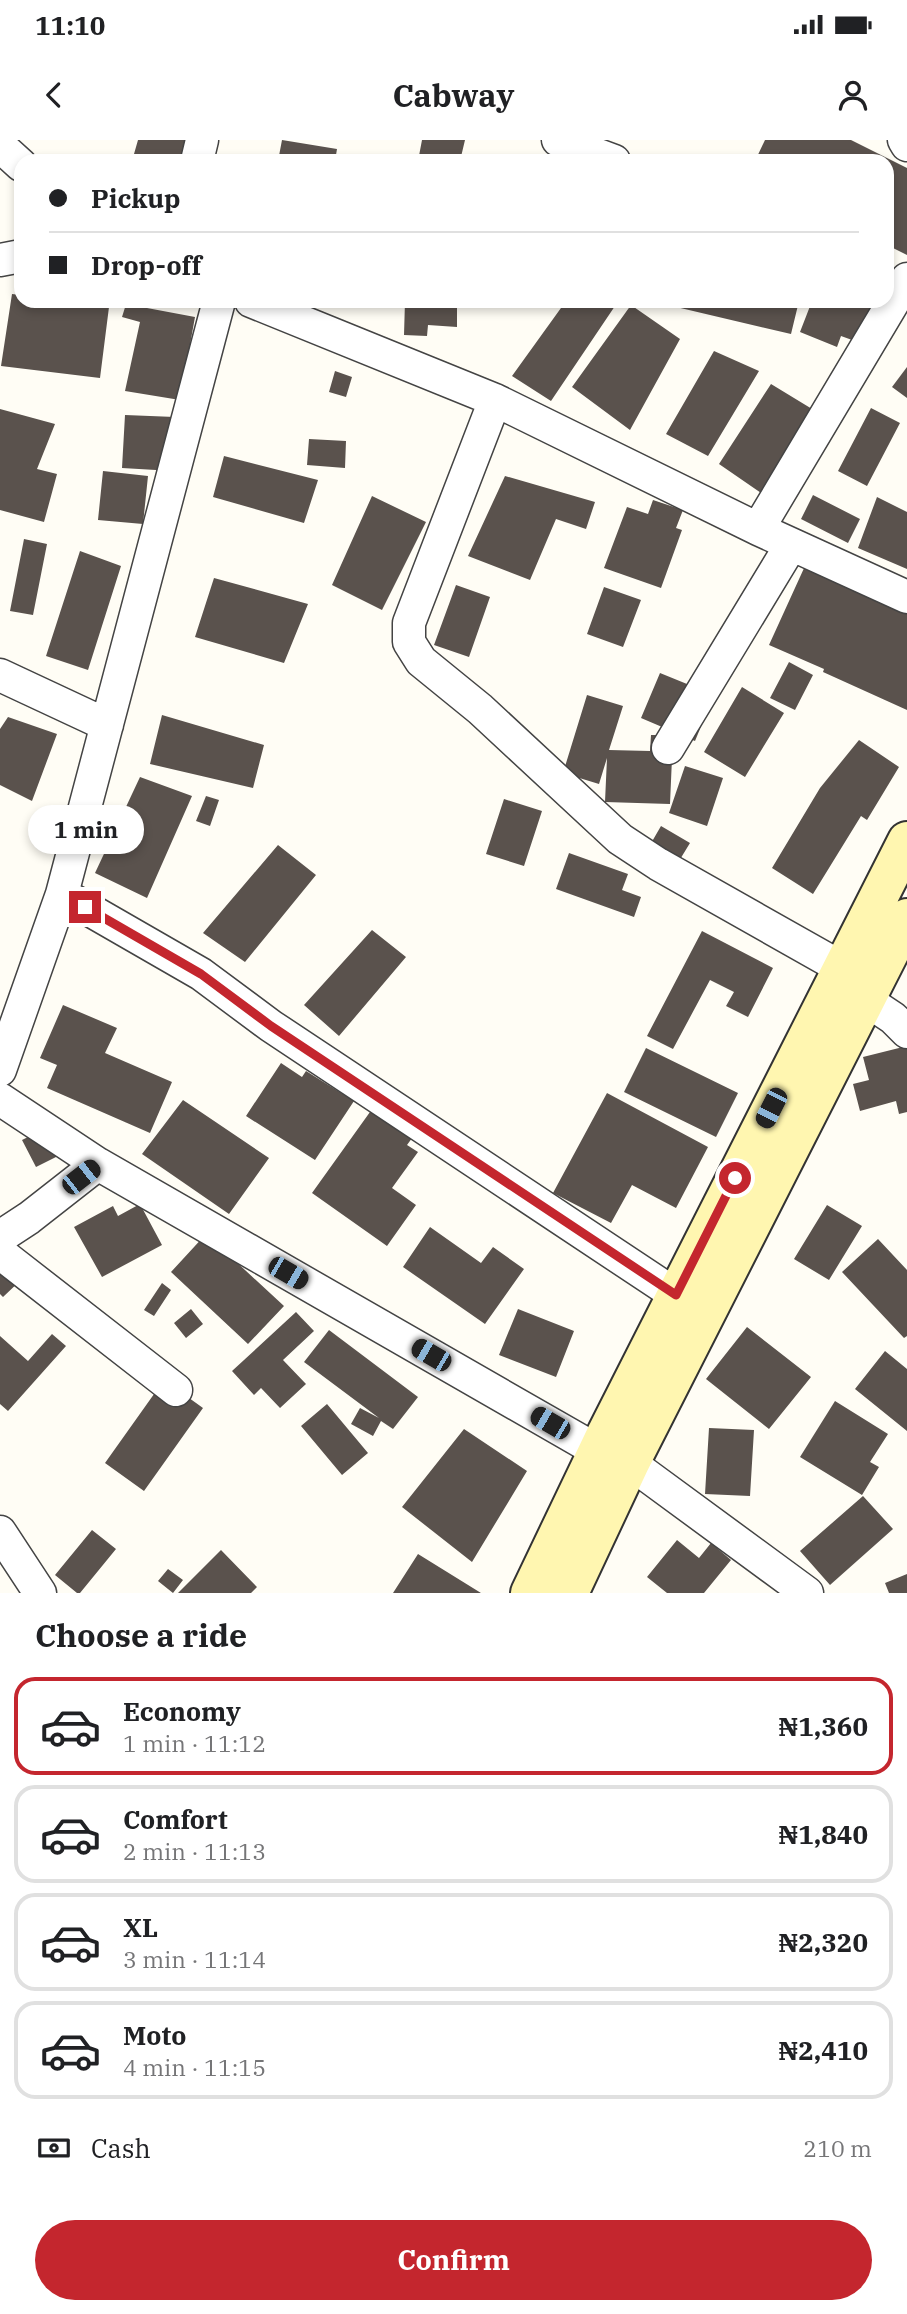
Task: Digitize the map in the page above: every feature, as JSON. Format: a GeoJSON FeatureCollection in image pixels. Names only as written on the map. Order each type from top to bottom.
{"type":"FeatureCollection","features":[{"type":"Feature","properties":{"kind":"main road"},"geometry":{"type":"LineString","coordinates":[[569,1593],[614,1457],[676,1295],[907,841]]}},
{"type":"Feature","properties":{"kind":"main road"},"geometry":{"type":"LineString","coordinates":[[530,1593],[614,1457],[866,1000],[907,918]]}},
{"type":"Feature","properties":{"kind":"street"},"geometry":{"type":"LineString","coordinates":[[558,140],[595,154]]}},
{"type":"Feature","properties":{"kind":"street"},"geometry":{"type":"LineString","coordinates":[[904,140],[907,145]]}},
{"type":"Feature","properties":{"kind":"street"},"geometry":{"type":"LineString","coordinates":[[0,146],[14,159]]}},
{"type":"Feature","properties":{"kind":"street"},"geometry":{"type":"LineString","coordinates":[[0,1070],[62,894],[217,308]]}},
{"type":"Feature","properties":{"kind":"street"},"geometry":{"type":"LineString","coordinates":[[268,308],[495,400],[791,545],[907,597]]}},
{"type":"Feature","properties":{"kind":"street"},"geometry":{"type":"LineString","coordinates":[[758,529],[885,308]]}},
{"type":"Feature","properties":{"kind":"street"},"geometry":{"type":"LineString","coordinates":[[495,400],[409,623],[409,642],[415,652],[421,661],[480,709],[620,839],[658,864],[842,968]]}},
{"type":"Feature","properties":{"kind":"street"},"geometry":{"type":"LineString","coordinates":[[668,748],[791,545]]}},
{"type":"Feature","properties":{"kind":"street"},"geometry":{"type":"LineString","coordinates":[[0,674],[107,725]]}},
{"type":"Feature","properties":{"kind":"street"},"geometry":{"type":"LineString","coordinates":[[62,894],[201,974],[271,1026],[676,1295]]}},
{"type":"Feature","properties":{"kind":"street"},"geometry":{"type":"LineString","coordinates":[[866,1000],[907,1032]]}},
{"type":"Feature","properties":{"kind":"street"},"geometry":{"type":"LineString","coordinates":[[0,1099],[98,1164],[614,1457],[807,1593]]}},
{"type":"Feature","properties":{"kind":"street"},"geometry":{"type":"LineString","coordinates":[[0,1237],[29,1219],[98,1164]]}},
{"type":"Feature","properties":{"kind":"street"},"geometry":{"type":"LineString","coordinates":[[0,1253],[176,1390]]}},
{"type":"Feature","properties":{"kind":"street"},"geometry":{"type":"LineString","coordinates":[[0,1532],[40,1593]]}},
{"type":"Feature","properties":{"kind":"building"},"geometry":{"type":"Polygon","coordinates":[[[138,140],[192,140],[187,154],[134,154],[138,140]]]}},
{"type":"Feature","properties":{"kind":"building"},"geometry":{"type":"Polygon","coordinates":[[[282,140],[337,149],[336,154],[279,154],[282,140]]]}},
{"type":"Feature","properties":{"kind":"building"},"geometry":{"type":"Polygon","coordinates":[[[422,140],[465,140],[462,154],[419,154],[422,140]]]}},
{"type":"Feature","properties":{"kind":"building"},"geometry":{"type":"Polygon","coordinates":[[[765,140],[851,140],[879,154],[758,154],[765,140]]]}},
{"type":"Feature","properties":{"kind":"building"},"geometry":{"type":"Polygon","coordinates":[[[894,162],[907,168],[907,255],[894,248],[894,162]]]}},
{"type":"Feature","properties":{"kind":"building"},"geometry":{"type":"Polygon","coordinates":[[[12,294],[14,308],[109,308],[100,378],[1,366],[12,294]]]}},
{"type":"Feature","properties":{"kind":"building"},"geometry":{"type":"Polygon","coordinates":[[[125,308],[147,308],[195,317],[180,400],[125,391],[140,322],[122,317],[125,308]]]}},
{"type":"Feature","properties":{"kind":"building"},"geometry":{"type":"Polygon","coordinates":[[[405,308],[457,308],[457,327],[428,325],[427,336],[404,335],[405,308]]]}},
{"type":"Feature","properties":{"kind":"building"},"geometry":{"type":"Polygon","coordinates":[[[561,308],[614,308],[551,401],[512,376],[561,308]]]}},
{"type":"Feature","properties":{"kind":"building"},"geometry":{"type":"Polygon","coordinates":[[[629,308],[635,308],[680,339],[630,430],[572,387],[629,308]]]}},
{"type":"Feature","properties":{"kind":"building"},"geometry":{"type":"Polygon","coordinates":[[[680,308],[797,308],[791,334],[680,308]]]}},
{"type":"Feature","properties":{"kind":"building"},"geometry":{"type":"Polygon","coordinates":[[[809,308],[880,308],[866,345],[841,336],[837,347],[800,332],[809,308]]]}},
{"type":"Feature","properties":{"kind":"building"},"geometry":{"type":"Polygon","coordinates":[[[714,351],[759,371],[708,456],[666,434],[714,351]]]}},
{"type":"Feature","properties":{"kind":"building"},"geometry":{"type":"Polygon","coordinates":[[[907,367],[907,398],[892,387],[907,367]]]}},
{"type":"Feature","properties":{"kind":"building"},"geometry":{"type":"Polygon","coordinates":[[[335,371],[352,377],[346,397],[329,392],[335,371]]]}},
{"type":"Feature","properties":{"kind":"building"},"geometry":{"type":"Polygon","coordinates":[[[771,384],[817,412],[767,497],[719,464],[771,384]]]}},
{"type":"Feature","properties":{"kind":"building"},"geometry":{"type":"Polygon","coordinates":[[[871,408],[900,423],[867,486],[838,471],[871,408]]]}},
{"type":"Feature","properties":{"kind":"building"},"geometry":{"type":"Polygon","coordinates":[[[0,409],[55,424],[37,469],[57,474],[44,522],[0,510],[0,409]]]}},
{"type":"Feature","properties":{"kind":"building"},"geometry":{"type":"Polygon","coordinates":[[[125,415],[175,417],[173,471],[122,468],[125,415]]]}},
{"type":"Feature","properties":{"kind":"building"},"geometry":{"type":"Polygon","coordinates":[[[309,439],[346,441],[345,468],[307,465],[309,439]]]}},
{"type":"Feature","properties":{"kind":"building"},"geometry":{"type":"Polygon","coordinates":[[[224,456],[318,480],[304,523],[213,497],[224,456]]]}},
{"type":"Feature","properties":{"kind":"building"},"geometry":{"type":"Polygon","coordinates":[[[103,471],[148,476],[143,524],[98,520],[103,471]]]}},
{"type":"Feature","properties":{"kind":"building"},"geometry":{"type":"Polygon","coordinates":[[[505,476],[595,502],[586,529],[556,519],[530,580],[468,556],[505,476]]]}},
{"type":"Feature","properties":{"kind":"building"},"geometry":{"type":"Polygon","coordinates":[[[813,495],[860,519],[848,543],[801,519],[813,495]]]}},
{"type":"Feature","properties":{"kind":"building"},"geometry":{"type":"Polygon","coordinates":[[[372,496],[426,522],[382,610],[332,585],[372,496]]]}},
{"type":"Feature","properties":{"kind":"building"},"geometry":{"type":"Polygon","coordinates":[[[877,497],[907,512],[907,569],[858,548],[877,497]]]}},
{"type":"Feature","properties":{"kind":"building"},"geometry":{"type":"Polygon","coordinates":[[[653,500],[683,510],[676,528],[682,530],[661,588],[604,568],[627,507],[648,514],[653,500]]]}},
{"type":"Feature","properties":{"kind":"building"},"geometry":{"type":"Polygon","coordinates":[[[24,539],[47,544],[33,615],[10,611],[24,539]]]}},
{"type":"Feature","properties":{"kind":"building"},"geometry":{"type":"Polygon","coordinates":[[[80,551],[121,566],[88,670],[46,656],[80,551]]]}},
{"type":"Feature","properties":{"kind":"building"},"geometry":{"type":"Polygon","coordinates":[[[805,566],[907,612],[907,710],[769,645],[805,566]]]}},
{"type":"Feature","properties":{"kind":"building"},"geometry":{"type":"Polygon","coordinates":[[[214,578],[308,604],[284,663],[195,637],[214,578]]]}},
{"type":"Feature","properties":{"kind":"building"},"geometry":{"type":"Polygon","coordinates":[[[456,585],[490,597],[469,657],[434,645],[456,585]]]}},
{"type":"Feature","properties":{"kind":"building"},"geometry":{"type":"Polygon","coordinates":[[[604,587],[641,600],[623,647],[587,634],[604,587]]]}},
{"type":"Feature","properties":{"kind":"building"},"geometry":{"type":"Polygon","coordinates":[[[789,662],[813,675],[795,710],[770,698],[789,662]]]}},
{"type":"Feature","properties":{"kind":"building"},"geometry":{"type":"Polygon","coordinates":[[[660,673],[714,695],[695,741],[641,718],[660,673]]]}},
{"type":"Feature","properties":{"kind":"building"},"geometry":{"type":"Polygon","coordinates":[[[742,687],[784,713],[745,777],[704,752],[742,687]]]}},
{"type":"Feature","properties":{"kind":"building"},"geometry":{"type":"Polygon","coordinates":[[[587,695],[623,706],[609,750],[650,751],[651,735],[673,735],[670,804],[605,802],[607,758],[599,784],[563,773],[587,695]]]}},
{"type":"Feature","properties":{"kind":"building"},"geometry":{"type":"Polygon","coordinates":[[[162,715],[264,745],[253,788],[150,764],[162,715]]]}},
{"type":"Feature","properties":{"kind":"building"},"geometry":{"type":"Polygon","coordinates":[[[8,717],[57,734],[32,801],[0,785],[0,729],[8,717]]]}},
{"type":"Feature","properties":{"kind":"building"},"geometry":{"type":"Polygon","coordinates":[[[859,740],[899,767],[867,820],[861,816],[813,894],[772,868],[820,788],[859,740]]]}},
{"type":"Feature","properties":{"kind":"building"},"geometry":{"type":"Polygon","coordinates":[[[685,766],[723,778],[707,826],[669,813],[685,766]]]}},
{"type":"Feature","properties":{"kind":"building"},"geometry":{"type":"Polygon","coordinates":[[[140,777],[192,796],[147,898],[95,873],[140,777]]]}},
{"type":"Feature","properties":{"kind":"building"},"geometry":{"type":"Polygon","coordinates":[[[206,796],[219,800],[210,826],[196,821],[206,796]]]}},
{"type":"Feature","properties":{"kind":"building"},"geometry":{"type":"Polygon","coordinates":[[[504,799],[542,811],[524,866],[486,854],[504,799]]]}},
{"type":"Feature","properties":{"kind":"building"},"geometry":{"type":"Polygon","coordinates":[[[661,826],[690,843],[679,861],[650,845],[661,826]]]}},
{"type":"Feature","properties":{"kind":"building"},"geometry":{"type":"Polygon","coordinates":[[[278,845],[316,875],[245,962],[203,933],[278,845]]]}},
{"type":"Feature","properties":{"kind":"building"},"geometry":{"type":"Polygon","coordinates":[[[569,853],[628,874],[622,890],[641,897],[634,917],[556,889],[569,853]]]}},
{"type":"Feature","properties":{"kind":"building"},"geometry":{"type":"Polygon","coordinates":[[[372,930],[406,957],[339,1036],[304,1005],[372,930]]]}},
{"type":"Feature","properties":{"kind":"building"},"geometry":{"type":"Polygon","coordinates":[[[702,931],[773,968],[748,1017],[726,1006],[734,992],[710,980],[673,1049],[647,1036],[702,931]]]}},
{"type":"Feature","properties":{"kind":"building"},"geometry":{"type":"Polygon","coordinates":[[[63,1005],[117,1028],[105,1053],[172,1082],[150,1133],[47,1088],[57,1065],[40,1058],[63,1005]]]}},
{"type":"Feature","properties":{"kind":"building"},"geometry":{"type":"Polygon","coordinates":[[[907,1046],[907,1112],[899,1114],[896,1101],[860,1111],[853,1084],[869,1080],[863,1057],[907,1046]]]}},
{"type":"Feature","properties":{"kind":"building"},"geometry":{"type":"Polygon","coordinates":[[[646,1048],[738,1093],[716,1137],[624,1092],[646,1048]]]}},
{"type":"Feature","properties":{"kind":"building"},"geometry":{"type":"Polygon","coordinates":[[[281,1063],[302,1077],[306,1071],[354,1101],[315,1160],[246,1116],[281,1063]]]}},
{"type":"Feature","properties":{"kind":"building"},"geometry":{"type":"Polygon","coordinates":[[[607,1093],[708,1147],[676,1208],[632,1185],[611,1223],[553,1193],[607,1093]]]}},
{"type":"Feature","properties":{"kind":"building"},"geometry":{"type":"Polygon","coordinates":[[[183,1100],[269,1158],[229,1214],[142,1154],[183,1100]]]}},
{"type":"Feature","properties":{"kind":"building"},"geometry":{"type":"Polygon","coordinates":[[[375,1105],[415,1134],[407,1145],[418,1152],[392,1188],[416,1205],[387,1246],[312,1193],[375,1105]]]}},
{"type":"Feature","properties":{"kind":"building"},"geometry":{"type":"Polygon","coordinates":[[[48,1127],[62,1154],[36,1167],[22,1140],[48,1127]]]}},
{"type":"Feature","properties":{"kind":"building"},"geometry":{"type":"Polygon","coordinates":[[[140,1204],[162,1245],[102,1277],[74,1227],[113,1206],[118,1216],[140,1204]]]}},
{"type":"Feature","properties":{"kind":"building"},"geometry":{"type":"Polygon","coordinates":[[[827,1205],[862,1226],[829,1280],[794,1259],[827,1205]]]}},
{"type":"Feature","properties":{"kind":"building"},"geometry":{"type":"Polygon","coordinates":[[[430,1227],[481,1263],[493,1247],[524,1269],[485,1324],[403,1267],[430,1227]]]}},
{"type":"Feature","properties":{"kind":"building"},"geometry":{"type":"Polygon","coordinates":[[[206,1234],[284,1306],[248,1344],[171,1272],[206,1234]]]}},
{"type":"Feature","properties":{"kind":"building"},"geometry":{"type":"Polygon","coordinates":[[[878,1239],[907,1270],[907,1336],[904,1338],[842,1272],[878,1239]]]}},
{"type":"Feature","properties":{"kind":"building"},"geometry":{"type":"Polygon","coordinates":[[[0,1256],[22,1279],[3,1297],[0,1294],[0,1256]]]}},
{"type":"Feature","properties":{"kind":"building"},"geometry":{"type":"Polygon","coordinates":[[[162,1283],[171,1290],[154,1316],[144,1310],[162,1283]]]}},
{"type":"Feature","properties":{"kind":"building"},"geometry":{"type":"Polygon","coordinates":[[[191,1309],[203,1324],[186,1338],[174,1323],[191,1309]]]}},
{"type":"Feature","properties":{"kind":"building"},"geometry":{"type":"Polygon","coordinates":[[[518,1309],[574,1331],[556,1377],[499,1355],[518,1309]]]}},
{"type":"Feature","properties":{"kind":"building"},"geometry":{"type":"Polygon","coordinates":[[[296,1312],[314,1331],[283,1360],[306,1384],[280,1408],[261,1388],[254,1395],[232,1371],[296,1312]]]}},
{"type":"Feature","properties":{"kind":"building"},"geometry":{"type":"Polygon","coordinates":[[[747,1327],[811,1377],[769,1429],[706,1379],[747,1327]]]}},
{"type":"Feature","properties":{"kind":"building"},"geometry":{"type":"Polygon","coordinates":[[[329,1330],[418,1397],[393,1429],[381,1421],[373,1436],[351,1424],[360,1408],[379,1418],[304,1362],[329,1330]]]}},
{"type":"Feature","properties":{"kind":"building"},"geometry":{"type":"Polygon","coordinates":[[[52,1334],[66,1346],[8,1411],[0,1404],[0,1336],[28,1361],[52,1334]]]}},
{"type":"Feature","properties":{"kind":"building"},"geometry":{"type":"Polygon","coordinates":[[[885,1351],[907,1369],[907,1431],[855,1389],[885,1351]]]}},
{"type":"Feature","properties":{"kind":"building"},"geometry":{"type":"Polygon","coordinates":[[[164,1380],[203,1408],[144,1491],[105,1463],[164,1380]]]}},
{"type":"Feature","properties":{"kind":"building"},"geometry":{"type":"Polygon","coordinates":[[[835,1401],[888,1434],[870,1462],[879,1467],[862,1495],[800,1457],[835,1401]]]}},
{"type":"Feature","properties":{"kind":"building"},"geometry":{"type":"Polygon","coordinates":[[[327,1404],[368,1453],[342,1475],[301,1426],[327,1404]]]}},
{"type":"Feature","properties":{"kind":"building"},"geometry":{"type":"Polygon","coordinates":[[[709,1428],[754,1430],[750,1496],[705,1494],[709,1428]]]}},
{"type":"Feature","properties":{"kind":"building"},"geometry":{"type":"Polygon","coordinates":[[[464,1429],[527,1471],[472,1562],[402,1507],[464,1429]]]}},
{"type":"Feature","properties":{"kind":"building"},"geometry":{"type":"Polygon","coordinates":[[[863,1496],[893,1529],[830,1585],[800,1551],[863,1496]]]}},
{"type":"Feature","properties":{"kind":"building"},"geometry":{"type":"Polygon","coordinates":[[[92,1530],[116,1549],[80,1593],[77,1593],[55,1575],[92,1530]]]}},
{"type":"Feature","properties":{"kind":"building"},"geometry":{"type":"Polygon","coordinates":[[[677,1540],[699,1558],[711,1543],[731,1560],[704,1593],[667,1593],[647,1577],[677,1540]]]}},
{"type":"Feature","properties":{"kind":"building"},"geometry":{"type":"Polygon","coordinates":[[[221,1550],[257,1587],[251,1593],[178,1593],[221,1550]]]}},
{"type":"Feature","properties":{"kind":"building"},"geometry":{"type":"Polygon","coordinates":[[[418,1554],[481,1593],[393,1593],[418,1554]]]}},
{"type":"Feature","properties":{"kind":"building"},"geometry":{"type":"Polygon","coordinates":[[[168,1569],[183,1580],[173,1593],[158,1581],[168,1569]]]}},
{"type":"Feature","properties":{"kind":"building"},"geometry":{"type":"Polygon","coordinates":[[[907,1574],[907,1593],[889,1593],[885,1583],[907,1574]]]}},
{"type":"Feature","properties":{"kind":"route"},"geometry":{"type":"LineString","coordinates":[[85,907],[201,974],[271,1026],[676,1295],[735,1178]]}}]}
